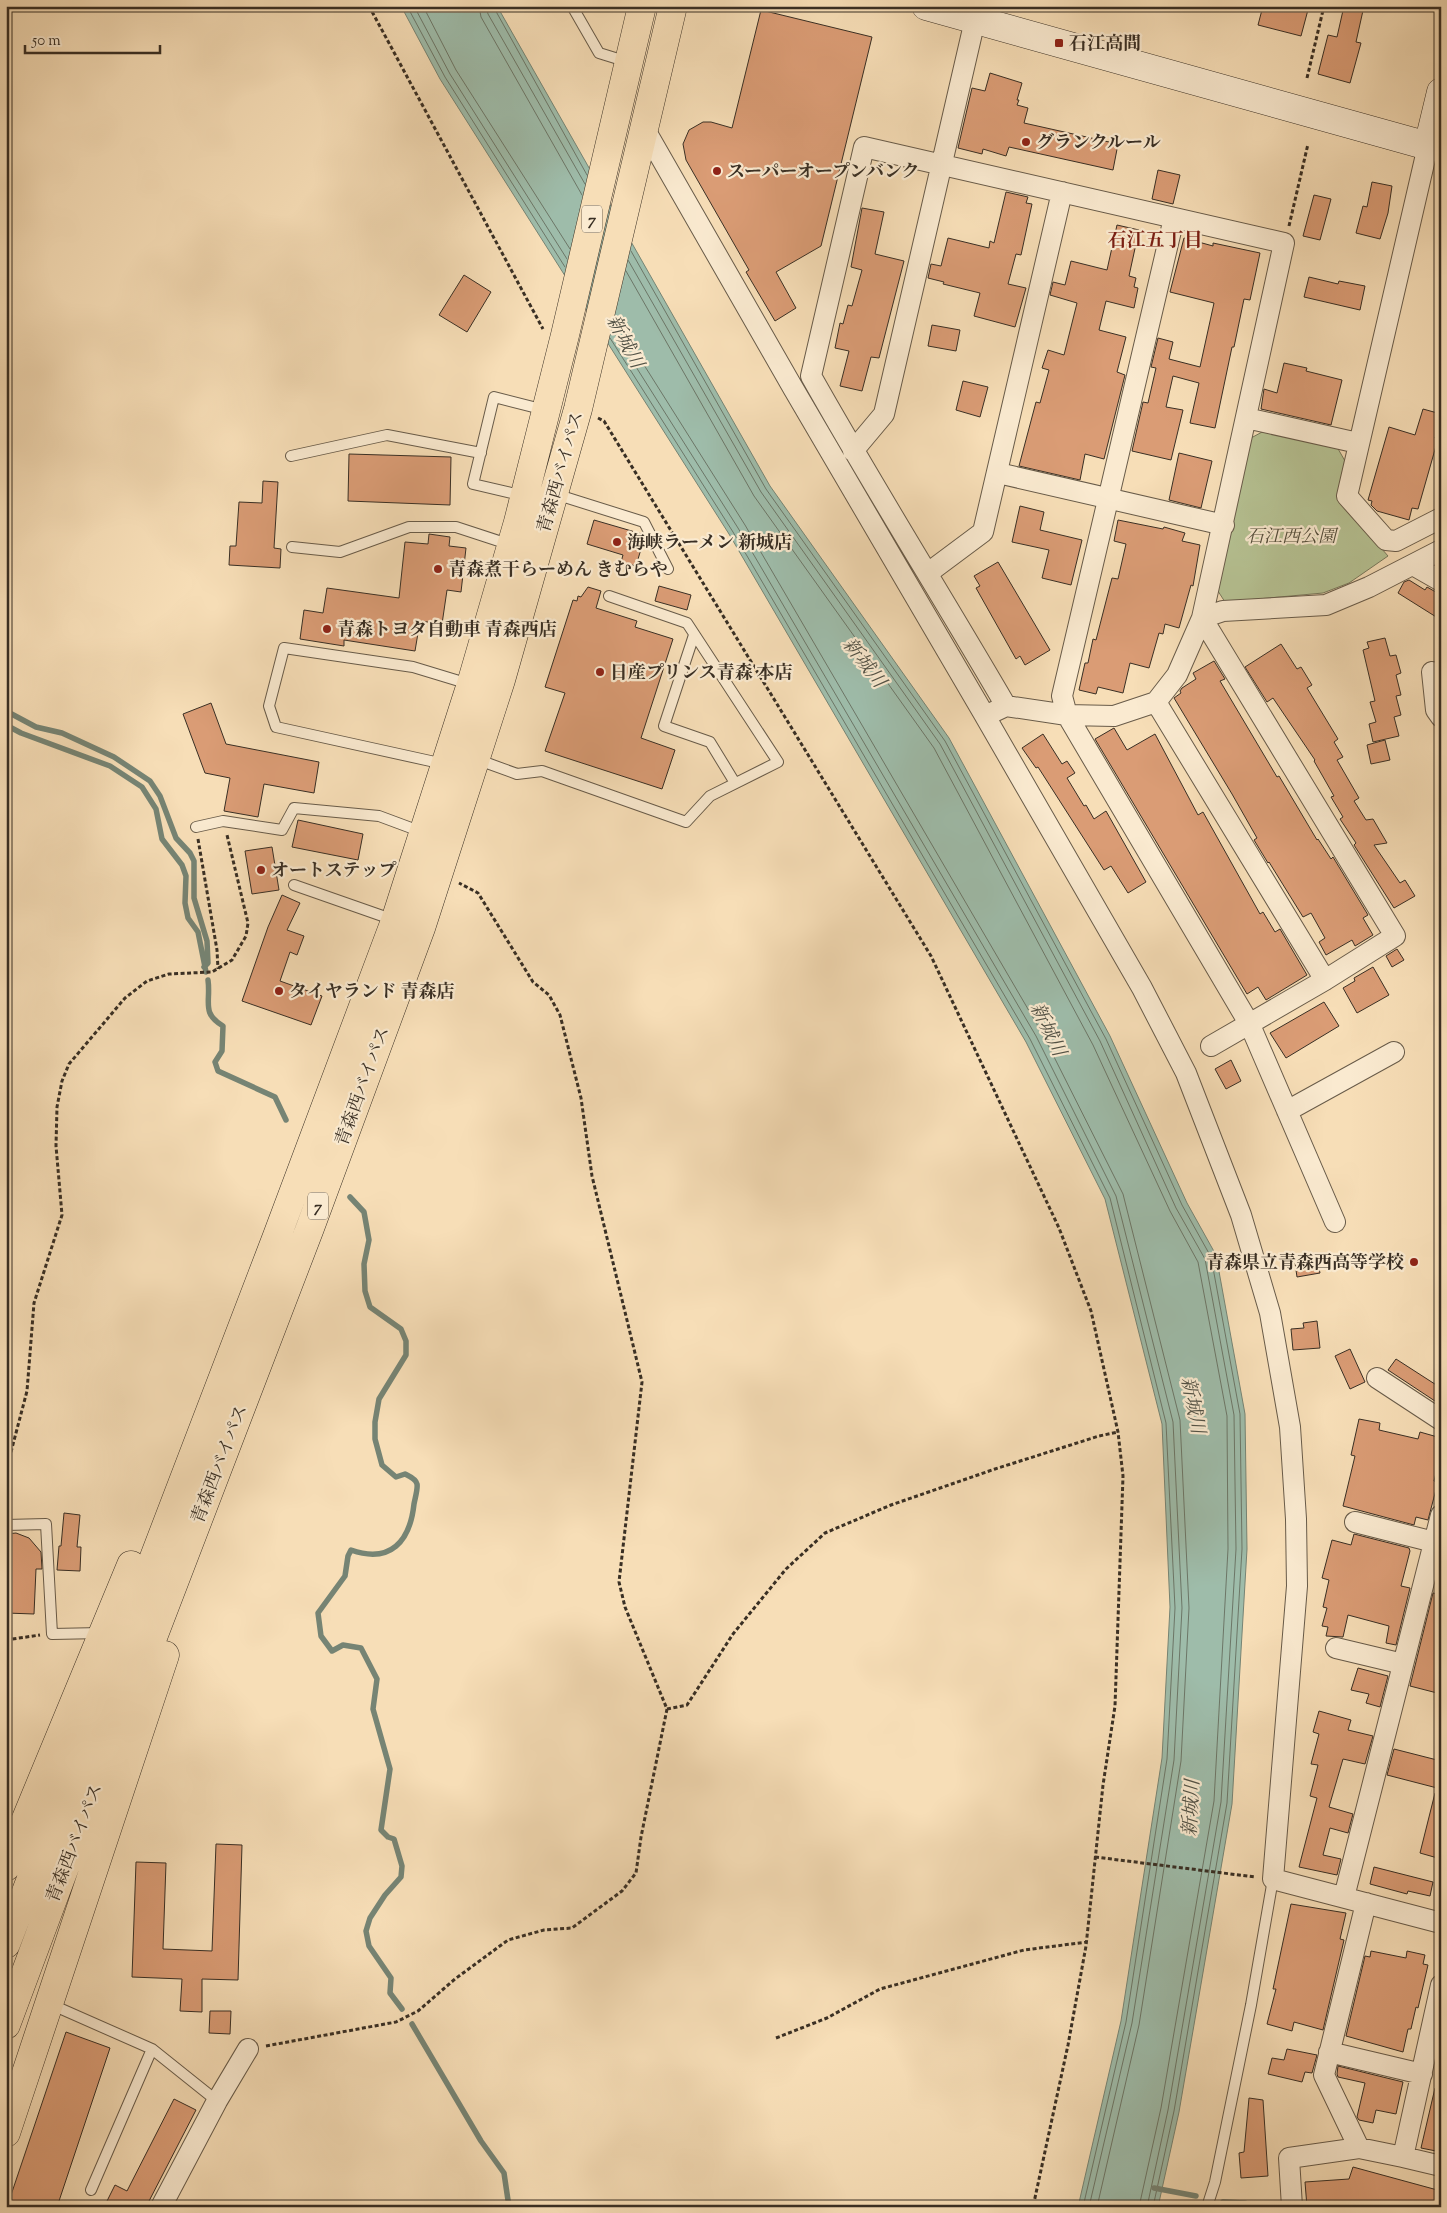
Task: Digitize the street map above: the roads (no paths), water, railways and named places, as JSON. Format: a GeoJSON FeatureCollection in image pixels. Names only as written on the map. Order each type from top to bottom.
{"type":"FeatureCollection","features":[{"type":"Feature","properties":{"kind":"highway","name":"青森西バイパス"},"geometry":{"type":"LineString","coordinates":[[6,1944],[395,920],[471,684],[512,545],[563,342],[642,6]]}},
{"type":"Feature","properties":{"kind":"highway","name":"青森西バイパス"},"geometry":{"type":"LineString","coordinates":[[6,2025],[310,1228],[421,928],[501,680],[578,409],[673,6]]}},
{"type":"Feature","properties":{"kind":"highway"},"geometry":{"type":"LineString","coordinates":[[6,1867],[144,1533],[235,1345]]}},
{"type":"Feature","properties":{"kind":"highway"},"geometry":{"type":"LineString","coordinates":[[6,2133],[184,1596],[236,1421]]}},
{"type":"Feature","properties":{"kind":"street"},"geometry":{"type":"LineString","coordinates":[[926,6],[976,13],[1436,149]]}},
{"type":"Feature","properties":{"kind":"street"},"geometry":{"type":"LineString","coordinates":[[853,451],[884,414],[976,13]]}},
{"type":"Feature","properties":{"kind":"street"},"geometry":{"type":"LineString","coordinates":[[1441,92],[1436,149],[1358,443],[1347,496],[1386,540],[1396,540],[1441,518]]}},
{"type":"Feature","properties":{"kind":"street"},"geometry":{"type":"LineString","coordinates":[[643,135],[798,396],[1142,988],[1186,1073],[1242,1215],[1270,1313],[1290,1427],[1296,1519],[1297,1586],[1268,1878],[1441,1923]]}},
{"type":"Feature","properties":{"kind":"street"},"geometry":{"type":"LineString","coordinates":[[985,716],[1006,706],[1067,716],[1114,716],[1156,702],[1177,675],[1202,618],[1224,525],[1284,243],[864,147],[811,376],[853,451],[928,573],[1006,706]]}},
{"type":"Feature","properties":{"kind":"street"},"geometry":{"type":"LineString","coordinates":[[928,573],[983,532],[1062,192]]}},
{"type":"Feature","properties":{"kind":"street"},"geometry":{"type":"LineString","coordinates":[[1174,218],[1062,696],[1067,716],[1250,1025],[1335,1222]]}},
{"type":"Feature","properties":{"kind":"street"},"geometry":{"type":"LineString","coordinates":[[1246,418],[1358,443]]}},
{"type":"Feature","properties":{"kind":"street"},"geometry":{"type":"LineString","coordinates":[[998,474],[1224,525]]}},
{"type":"Feature","properties":{"kind":"street"},"geometry":{"type":"LineString","coordinates":[[1202,618],[1223,611],[1326,605],[1345,598],[1441,550]]}},
{"type":"Feature","properties":{"kind":"street"},"geometry":{"type":"LineString","coordinates":[[1413,565],[1441,581]]}},
{"type":"Feature","properties":{"kind":"street"},"geometry":{"type":"LineString","coordinates":[[1202,618],[1395,936],[1250,1025],[1211,1046]]}},
{"type":"Feature","properties":{"kind":"street"},"geometry":{"type":"LineString","coordinates":[[1432,672],[1436,710],[1441,717]]}},
{"type":"Feature","properties":{"kind":"street"},"geometry":{"type":"LineString","coordinates":[[1156,702],[1325,980]]}},
{"type":"Feature","properties":{"kind":"street"},"geometry":{"type":"LineString","coordinates":[[1287,1111],[1394,1052]]}},
{"type":"Feature","properties":{"kind":"street"},"geometry":{"type":"LineString","coordinates":[[1377,1378],[1441,1420]]}},
{"type":"Feature","properties":{"kind":"street"},"geometry":{"type":"LineString","coordinates":[[1344,1897],[1441,1515]]}},
{"type":"Feature","properties":{"kind":"street"},"geometry":{"type":"LineString","coordinates":[[1355,1522],[1434,1542]]}},
{"type":"Feature","properties":{"kind":"street"},"geometry":{"type":"LineString","coordinates":[[1336,1648],[1403,1664]]}},
{"type":"Feature","properties":{"kind":"street"},"geometry":{"type":"LineString","coordinates":[[1360,2148],[1324,2075],[1366,1903]]}},
{"type":"Feature","properties":{"kind":"street"},"geometry":{"type":"LineString","coordinates":[[1403,2157],[1441,1985]]}},
{"type":"Feature","properties":{"kind":"street"},"geometry":{"type":"LineString","coordinates":[[161,2207],[217,2101],[248,2049]]}},
{"type":"Feature","properties":{"kind":"street"},"geometry":{"type":"LineString","coordinates":[[1329,2052],[1422,2074]]}},
{"type":"Feature","properties":{"kind":"street"},"geometry":{"type":"LineString","coordinates":[[1292,2207],[1289,2158],[1360,2148],[1441,2166]]}},
{"type":"Feature","properties":{"kind":"lane"},"geometry":{"type":"LineString","coordinates":[[572,6],[599,53],[629,62]]}},
{"type":"Feature","properties":{"kind":"lane"},"geometry":{"type":"LineString","coordinates":[[525,496],[473,484],[494,396],[546,411]]}},
{"type":"Feature","properties":{"kind":"lane"},"geometry":{"type":"LineString","coordinates":[[291,456],[387,436],[481,453]]}},
{"type":"Feature","properties":{"kind":"lane"},"geometry":{"type":"LineString","coordinates":[[554,494],[644,522],[668,569]]}},
{"type":"Feature","properties":{"kind":"lane"},"geometry":{"type":"LineString","coordinates":[[292,547],[340,552],[409,527],[456,527],[512,545]]}},
{"type":"Feature","properties":{"kind":"lane"},"geometry":{"type":"LineString","coordinates":[[475,759],[517,774],[542,771],[686,822],[710,796],[778,762],[687,623],[609,596]]}},
{"type":"Feature","properties":{"kind":"lane"},"geometry":{"type":"LineString","coordinates":[[694,635],[664,726],[710,742],[734,784]]}},
{"type":"Feature","properties":{"kind":"lane"},"geometry":{"type":"LineString","coordinates":[[445,764],[276,727],[269,706],[284,648],[413,667],[471,684]]}},
{"type":"Feature","properties":{"kind":"lane"},"geometry":{"type":"LineString","coordinates":[[196,827],[223,821],[282,830],[294,808],[379,816],[423,832]]}},
{"type":"Feature","properties":{"kind":"lane"},"geometry":{"type":"LineString","coordinates":[[294,885],[395,920]]}},
{"type":"Feature","properties":{"kind":"lane"},"geometry":{"type":"LineString","coordinates":[[6,1524],[46,1524],[52,1634],[103,1633]]}},
{"type":"Feature","properties":{"kind":"lane"},"geometry":{"type":"LineString","coordinates":[[1207,2207],[1214,2182],[1251,2005],[1268,1878]]}},
{"type":"Feature","properties":{"kind":"lane"},"geometry":{"type":"LineString","coordinates":[[49,2004],[152,2049],[217,2101]]}},
{"type":"Feature","properties":{"kind":"lane"},"geometry":{"type":"LineString","coordinates":[[91,2190],[152,2049]]}},
{"type":"Feature","properties":{"kind":"water","name":"新城川"},"geometry":{"type":"Polygon","coordinates":[[[401,6],[497,6],[770,486],[949,738],[1110,1036],[1187,1203],[1216,1255],[1245,1414],[1247,1549],[1232,1804],[1179,2112],[1158,2207],[1078,2207],[1121,2021],[1162,1758],[1170,1607],[1162,1424],[1105,1199],[1026,1042],[729,534],[440,79],[401,6]]]}},
{"type":"Feature","properties":{"kind":"water"},"geometry":{"type":"Polygon","coordinates":[[[1439,1284],[1441,1284],[1441,1355],[1438,1355],[1439,1284]]]}},
{"type":"Feature","properties":{"kind":"waterway"},"geometry":{"type":"LineString","coordinates":[[6,711],[36,727],[62,733],[114,757],[150,781],[160,796],[176,838],[190,853],[194,861],[194,898],[207,941],[208,963],[204,967]]}},
{"type":"Feature","properties":{"kind":"waterway"},"geometry":{"type":"LineString","coordinates":[[6,725],[21,733],[110,766],[142,787],[156,809],[162,839],[182,865],[186,876],[185,903],[188,918],[198,932],[206,972]]}},
{"type":"Feature","properties":{"kind":"waterway"},"geometry":{"type":"LineString","coordinates":[[208,980],[209,1012],[223,1026],[222,1051],[215,1062],[218,1071],[275,1097],[286,1120]]}},
{"type":"Feature","properties":{"kind":"waterway"},"geometry":{"type":"LineString","coordinates":[[350,1197],[364,1212],[369,1240],[364,1264],[365,1291],[370,1307],[401,1329],[406,1341],[406,1355],[379,1399],[375,1422],[375,1439],[382,1465],[396,1477],[405,1474],[412,1478],[416,1482],[417,1488],[412,1517],[403,1539],[396,1546],[377,1554],[365,1554],[351,1550],[348,1556],[345,1576],[318,1613],[321,1636],[332,1651],[343,1645],[361,1648],[377,1679],[373,1709],[390,1769],[381,1830],[388,1837],[394,1839],[402,1866],[401,1877],[385,1895],[370,1918],[366,1931],[369,1946],[391,1978],[390,1993],[402,2009]]}},
{"type":"Feature","properties":{"kind":"waterway"},"geometry":{"type":"LineString","coordinates":[[412,2024],[481,2141],[504,2173],[509,2207]]}},
{"type":"Feature","properties":{"kind":"waterway"},"geometry":{"type":"LineString","coordinates":[[1154,2188],[1196,2196]]}},
{"type":"Feature","properties":{"kind":"waterway"},"geometry":{"type":"LineString","coordinates":[[1223,2202],[1245,2203],[1245,2207]]}},
{"type":"Feature","properties":{"kind":"place","name":"石江高間"},"geometry":{"type":"Point","coordinates":[1059,43]}},
{"type":"Feature","properties":{"kind":"place","name":"グランクルール"},"geometry":{"type":"Point","coordinates":[1026,142]}},
{"type":"Feature","properties":{"kind":"place","name":"スーパーオープンバンク"},"geometry":{"type":"Point","coordinates":[717,171]}},
{"type":"Feature","properties":{"kind":"place","name":"海峡ラーメン 新城店"},"geometry":{"type":"Point","coordinates":[617,542]}},
{"type":"Feature","properties":{"kind":"place","name":"青森煮干らーめん きむらや"},"geometry":{"type":"Point","coordinates":[438,569]}},
{"type":"Feature","properties":{"kind":"place","name":"青森トヨタ自動車 青森西店"},"geometry":{"type":"Point","coordinates":[327,629]}},
{"type":"Feature","properties":{"kind":"place","name":"日産プリンス青森 本店"},"geometry":{"type":"Point","coordinates":[600,672]}},
{"type":"Feature","properties":{"kind":"place","name":"オートステップ"},"geometry":{"type":"Point","coordinates":[261,870]}},
{"type":"Feature","properties":{"kind":"place","name":"タイヤランド 青森店"},"geometry":{"type":"Point","coordinates":[279,991]}},
{"type":"Feature","properties":{"kind":"place","name":"青森県立青森西高等学校"},"geometry":{"type":"Point","coordinates":[1414,1262]}},
{"type":"Feature","properties":{"kind":"district","name":"石江五丁目"},"geometry":{"type":"Point","coordinates":[1155,239]}},
{"type":"Feature","properties":{"kind":"park label","name":"石江西公園"},"geometry":{"type":"Point","coordinates":[1291,536]}}]}
